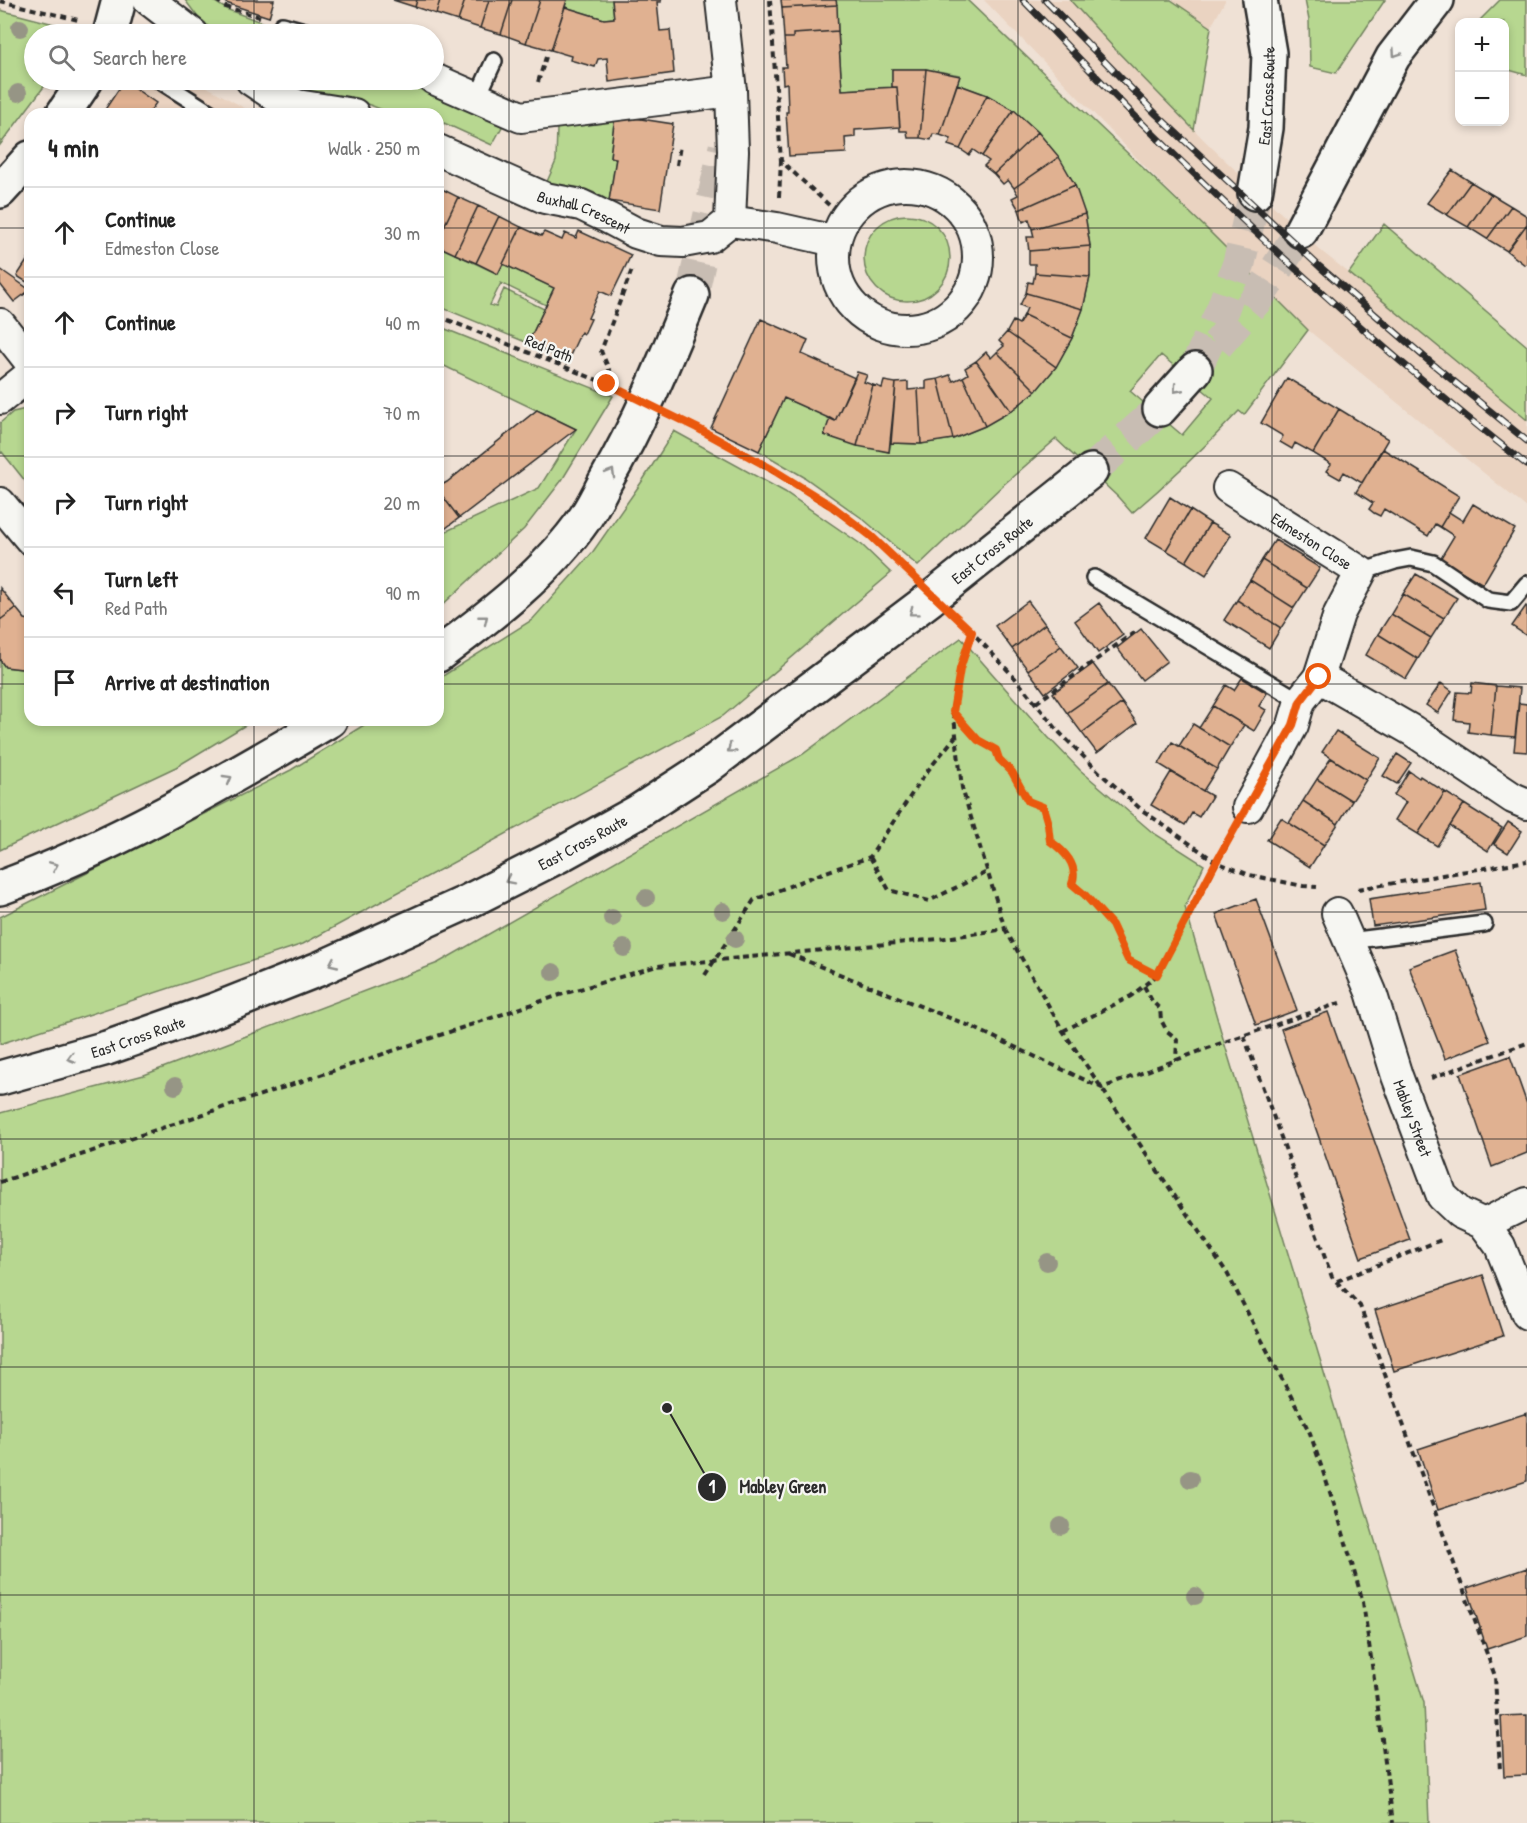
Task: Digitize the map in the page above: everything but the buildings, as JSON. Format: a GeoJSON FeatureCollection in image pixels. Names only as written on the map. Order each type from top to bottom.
{"type":"FeatureCollection","features":[{"type":"Feature","properties":{"kind":"main road"},"geometry":{"type":"LineString","coordinates":[[101,24],[119,0]]}},
{"type":"Feature","properties":{"kind":"main road","name":"East Cross Route"},"geometry":{"type":"LineString","coordinates":[[1255,193],[1266,128],[1269,53],[1260,0]]}},
{"type":"Feature","properties":{"kind":"main road"},"geometry":{"type":"LineString","coordinates":[[1301,231],[1393,57],[1437,0]]}},
{"type":"Feature","properties":{"kind":"main road"},"geometry":{"type":"LineString","coordinates":[[67,108],[79,90]]}},
{"type":"Feature","properties":{"kind":"main road"},"geometry":{"type":"LineString","coordinates":[[0,191],[24,165]]}},
{"type":"Feature","properties":{"kind":"main road"},"geometry":{"type":"LineString","coordinates":[[444,650],[526,583],[556,554],[585,518],[627,442],[660,372],[692,295]]}},
{"type":"Feature","properties":{"kind":"main road"},"geometry":{"type":"LineString","coordinates":[[1160,409],[1195,370]]}},
{"type":"Feature","properties":{"kind":"main road","name":"East Cross Route"},"geometry":{"type":"LineString","coordinates":[[0,1078],[107,1048],[215,1010],[319,969],[465,903],[636,813],[707,767],[930,599],[1091,471]]}},
{"type":"Feature","properties":{"kind":"main road"},"geometry":{"type":"LineString","coordinates":[[0,888],[87,852],[189,800],[319,726]]}},
{"type":"Feature","properties":{"kind":"street"},"geometry":{"type":"LineString","coordinates":[[149,0],[180,24]]}},
{"type":"Feature","properties":{"kind":"street"},"geometry":{"type":"LineString","coordinates":[[721,0],[731,91],[733,151],[730,221],[777,228],[839,230]]}},
{"type":"Feature","properties":{"kind":"street"},"geometry":{"type":"LineString","coordinates":[[444,83],[522,117],[731,91]]}},
{"type":"Feature","properties":{"kind":"street"},"geometry":{"type":"LineString","coordinates":[[266,90],[297,105],[316,108]]}},
{"type":"Feature","properties":{"kind":"street","name":"Buxhall Crescent"},"geometry":{"type":"LineString","coordinates":[[444,153],[545,198],[581,205],[636,233],[662,241],[683,242],[710,237],[730,221]]}},
{"type":"Feature","properties":{"kind":"street"},"geometry":{"type":"LineString","coordinates":[[909,185],[934,190],[955,203],[970,223],[978,247],[977,273],[968,296],[950,315],[928,326],[903,330],[878,324],[857,311],[842,291],[834,267],[839,230],[861,200],[884,188],[909,185]]}},
{"type":"Feature","properties":{"kind":"street"},"geometry":{"type":"LineString","coordinates":[[0,324],[24,354]]}},
{"type":"Feature","properties":{"kind":"street"},"geometry":{"type":"LineString","coordinates":[[0,399],[24,380]]}},
{"type":"Feature","properties":{"kind":"street","name":"Edmeston Close"},"geometry":{"type":"LineString","coordinates":[[1228,488],[1361,572],[1339,614],[1319,677],[1300,702],[1293,725],[1248,807]]}},
{"type":"Feature","properties":{"kind":"street"},"geometry":{"type":"LineString","coordinates":[[0,503],[24,532]]}},
{"type":"Feature","properties":{"kind":"street"},"geometry":{"type":"LineString","coordinates":[[1319,677],[1413,731],[1513,798],[1527,804]]}},
{"type":"Feature","properties":{"kind":"street","name":"Mabley Street"},"geometry":{"type":"LineString","coordinates":[[1336,913],[1371,992],[1402,1089],[1442,1196],[1460,1214],[1484,1224],[1500,1246],[1527,1314]]}},
{"type":"Feature","properties":{"kind":"street"},"geometry":{"type":"LineString","coordinates":[[1484,1224],[1527,1203]]}},
{"type":"Feature","properties":{"kind":"lane"},"geometry":{"type":"LineString","coordinates":[[275,22],[282,24]]}},
{"type":"Feature","properties":{"kind":"lane"},"geometry":{"type":"LineString","coordinates":[[477,98],[494,61]]}},
{"type":"Feature","properties":{"kind":"lane"},"geometry":{"type":"LineString","coordinates":[[175,90],[203,108]]}},
{"type":"Feature","properties":{"kind":"lane"},"geometry":{"type":"LineString","coordinates":[[1361,572],[1411,558],[1433,563],[1488,600],[1511,603],[1527,584]]}},
{"type":"Feature","properties":{"kind":"lane"},"geometry":{"type":"LineString","coordinates":[[1094,578],[1300,702]]}},
{"type":"Feature","properties":{"kind":"lane"},"geometry":{"type":"LineString","coordinates":[[1349,941],[1484,924]]}},
{"type":"Feature","properties":{"kind":"path"},"geometry":{"type":"LineString","coordinates":[[216,0],[226,7],[275,22]]}},
{"type":"Feature","properties":{"kind":"path"},"geometry":{"type":"LineString","coordinates":[[770,0],[781,160],[839,230]]}},
{"type":"Feature","properties":{"kind":"path"},"geometry":{"type":"LineString","coordinates":[[0,1],[83,24]]}},
{"type":"Feature","properties":{"kind":"path"},"geometry":{"type":"LineString","coordinates":[[537,88],[546,57]]}},
{"type":"Feature","properties":{"kind":"path"},"geometry":{"type":"LineString","coordinates":[[677,165],[680,145]]}},
{"type":"Feature","properties":{"kind":"path"},"geometry":{"type":"LineString","coordinates":[[607,384],[611,374],[601,351],[635,263]]}},
{"type":"Feature","properties":{"kind":"path","name":"Red Path"},"geometry":{"type":"LineString","coordinates":[[444,318],[612,386],[697,428],[833,507],[871,536],[972,632],[960,669],[953,712]]}},
{"type":"Feature","properties":{"kind":"path"},"geometry":{"type":"LineString","coordinates":[[1036,703],[1156,617]]}},
{"type":"Feature","properties":{"kind":"path"},"geometry":{"type":"LineString","coordinates":[[953,712],[962,788],[1005,929],[1063,1031],[1227,1273],[1310,1433],[1339,1519],[1363,1602],[1393,1823]]}},
{"type":"Feature","properties":{"kind":"path"},"geometry":{"type":"LineString","coordinates":[[953,712],[978,740],[996,750],[999,759],[1012,772],[1028,801],[1043,807],[1050,841],[1059,847],[1072,862],[1075,877],[1072,884],[1112,925],[1128,960],[1157,975]]}},
{"type":"Feature","properties":{"kind":"path"},"geometry":{"type":"LineString","coordinates":[[705,975],[754,900],[870,857],[925,774],[956,736]]}},
{"type":"Feature","properties":{"kind":"path"},"geometry":{"type":"LineString","coordinates":[[1063,1031],[1131,996],[1157,975],[1216,862],[1248,807]]}},
{"type":"Feature","properties":{"kind":"path"},"geometry":{"type":"LineString","coordinates":[[870,857],[889,890],[929,901],[987,872]]}},
{"type":"Feature","properties":{"kind":"path"},"geometry":{"type":"LineString","coordinates":[[0,1182],[563,994],[657,966],[939,939],[1005,929]]}},
{"type":"Feature","properties":{"kind":"path"},"geometry":{"type":"LineString","coordinates":[[789,953],[970,1026],[1102,1088],[1224,1042],[1371,992]]}},
{"type":"Feature","properties":{"kind":"path"},"geometry":{"type":"LineString","coordinates":[[1144,986],[1152,1001],[1160,1009],[1161,1020],[1167,1031],[1177,1039],[1176,1061]]}},
{"type":"Feature","properties":{"kind":"path"},"geometry":{"type":"LineString","coordinates":[[1244,1036],[1332,1276],[1359,1306],[1495,1676],[1500,1772]]}},
{"type":"Feature","properties":{"kind":"path"},"geometry":{"type":"LineString","coordinates":[[1402,1089],[1527,1043]]}},
{"type":"Feature","properties":{"kind":"path"},"geometry":{"type":"LineString","coordinates":[[1336,1281],[1484,1224]]}},
{"type":"Feature","properties":{"kind":"shaded area"},"geometry":{"type":"Polygon","coordinates":[[[984,0],[1070,0],[1209,145],[1321,251],[1349,273],[1384,224],[1527,346],[1527,508],[1308,330],[1158,180],[984,0]]]}},
{"type":"Feature","properties":{"kind":"shaded area"},"geometry":{"type":"Polygon","coordinates":[[[1171,0],[1225,0],[1225,1],[1211,27],[1171,0]]]}},
{"type":"Feature","properties":{"kind":"shaded area"},"geometry":{"type":"Polygon","coordinates":[[[118,90],[213,90],[244,108],[106,108],[118,90]]]}},
{"type":"Feature","properties":{"kind":"green space"},"geometry":{"type":"Polygon","coordinates":[[[185,0],[212,0],[226,9],[266,24],[203,24],[185,0]]]}},
{"type":"Feature","properties":{"kind":"green space"},"geometry":{"type":"Polygon","coordinates":[[[567,0],[612,0],[614,18],[604,19],[565,7],[567,0]]]}},
{"type":"Feature","properties":{"kind":"green space"},"geometry":{"type":"Polygon","coordinates":[[[836,0],[967,0],[1207,229],[1308,330],[1244,415],[1239,411],[1187,464],[1132,513],[1056,439],[1002,486],[918,566],[863,519],[804,477],[759,451],[784,398],[830,418],[825,435],[889,452],[891,443],[921,444],[953,439],[985,426],[1011,411],[1036,391],[1056,367],[1072,338],[1083,309],[1090,277],[1090,245],[1085,214],[987,95],[957,84],[960,75],[926,69],[892,69],[892,87],[842,90],[836,0]],[[1161,355],[1130,391],[1182,435],[1213,398],[1161,355]]]}},
{"type":"Feature","properties":{"kind":"green space"},"geometry":{"type":"Polygon","coordinates":[[[1070,0],[1171,0],[1211,27],[1194,130],[1114,48],[1070,0]]]}},
{"type":"Feature","properties":{"kind":"green space"},"geometry":{"type":"Polygon","coordinates":[[[1305,0],[1385,0],[1336,73],[1310,67],[1309,20],[1305,0]]]}},
{"type":"Feature","properties":{"kind":"green space"},"geometry":{"type":"Polygon","coordinates":[[[1500,0],[1527,0],[1527,75],[1509,70],[1509,18],[1482,18],[1500,0]]]}},
{"type":"Feature","properties":{"kind":"green space"},"geometry":{"type":"Polygon","coordinates":[[[0,10],[54,24],[24,24],[24,90],[41,90],[28,108],[24,108],[24,113],[0,145],[0,10]]]}},
{"type":"Feature","properties":{"kind":"green space"},"geometry":{"type":"Polygon","coordinates":[[[297,90],[422,90],[503,125],[492,145],[444,123],[444,108],[378,108],[347,99],[297,90]]]}},
{"type":"Feature","properties":{"kind":"green space"},"geometry":{"type":"Polygon","coordinates":[[[615,115],[610,157],[616,158],[609,201],[593,192],[579,188],[546,184],[556,161],[557,128],[615,115]]]}},
{"type":"Feature","properties":{"kind":"green space"},"geometry":{"type":"Polygon","coordinates":[[[907,215],[924,218],[943,234],[947,241],[950,258],[947,275],[931,294],[924,298],[907,301],[890,298],[871,282],[867,275],[864,258],[867,241],[883,222],[890,218],[907,215]]]}},
{"type":"Feature","properties":{"kind":"green space"},"geometry":{"type":"Polygon","coordinates":[[[1384,224],[1527,346],[1527,420],[1349,273],[1384,224]]]}},
{"type":"Feature","properties":{"kind":"green space"},"geometry":{"type":"Polygon","coordinates":[[[444,249],[498,274],[503,264],[554,288],[546,305],[501,283],[490,305],[496,307],[504,289],[544,309],[528,343],[444,308],[444,249]]]}},
{"type":"Feature","properties":{"kind":"green space"},"geometry":{"type":"Polygon","coordinates":[[[444,328],[613,396],[562,480],[524,529],[444,603],[444,532],[539,488],[576,429],[444,366],[444,328]]]}},
{"type":"Feature","properties":{"kind":"green space"},"geometry":{"type":"Polygon","coordinates":[[[24,409],[24,480],[2,452],[0,453],[0,423],[13,412],[24,409]]]}},
{"type":"Feature","properties":{"kind":"green space"},"geometry":{"type":"Polygon","coordinates":[[[674,431],[785,492],[862,545],[891,573],[723,716],[303,944],[0,1044],[0,917],[291,770],[362,726],[444,726],[444,675],[532,620],[592,553],[674,431]]]}},
{"type":"Feature","properties":{"kind":"green space"},"geometry":{"type":"Polygon","coordinates":[[[961,638],[1080,770],[1152,832],[1204,865],[1185,907],[1424,1703],[1429,1823],[0,1823],[0,1113],[144,1075],[438,963],[803,754],[961,638]]]}},
{"type":"Feature","properties":{"kind":"green space"},"geometry":{"type":"Polygon","coordinates":[[[0,660],[5,667],[24,669],[24,726],[244,726],[176,767],[0,850],[0,660]]]}},
{"type":"Feature","properties":{"kind":"tunnel"},"geometry":{"type":"LineString","coordinates":[[692,295],[725,147]]}},
{"type":"Feature","properties":{"kind":"tunnel"},"geometry":{"type":"LineString","coordinates":[[1195,370],[1223,308],[1239,263],[1255,193]]}},
{"type":"Feature","properties":{"kind":"tunnel"},"geometry":{"type":"LineString","coordinates":[[1217,345],[1257,299],[1301,231]]}},
{"type":"Feature","properties":{"kind":"tunnel"},"geometry":{"type":"LineString","coordinates":[[1091,471],[1160,409]]}},
{"type":"Feature","properties":{"kind":"railway"},"geometry":{"type":"LineString","coordinates":[[1023,0],[1146,127],[1284,259],[1428,385],[1527,465]]}},
{"type":"Feature","properties":{"kind":"railway"},"geometry":{"type":"LineString","coordinates":[[1045,0],[1156,114],[1320,267],[1429,361],[1527,441]]}},
{"type":"Feature","properties":{"kind":"place","name":"Mabley Green"},"geometry":{"type":"Point","coordinates":[667,1408]}},
{"type":"Feature","properties":{"kind":"route"},"geometry":{"type":"LineString","coordinates":[[607,384],[697,428],[770,468],[833,507],[871,536],[972,632],[960,669],[953,712],[978,740],[996,750],[999,759],[1012,772],[1028,801],[1043,807],[1050,841],[1059,847],[1072,862],[1075,877],[1072,884],[1112,925],[1128,960],[1157,975],[1216,862],[1293,725],[1300,702],[1319,677]]}}]}
